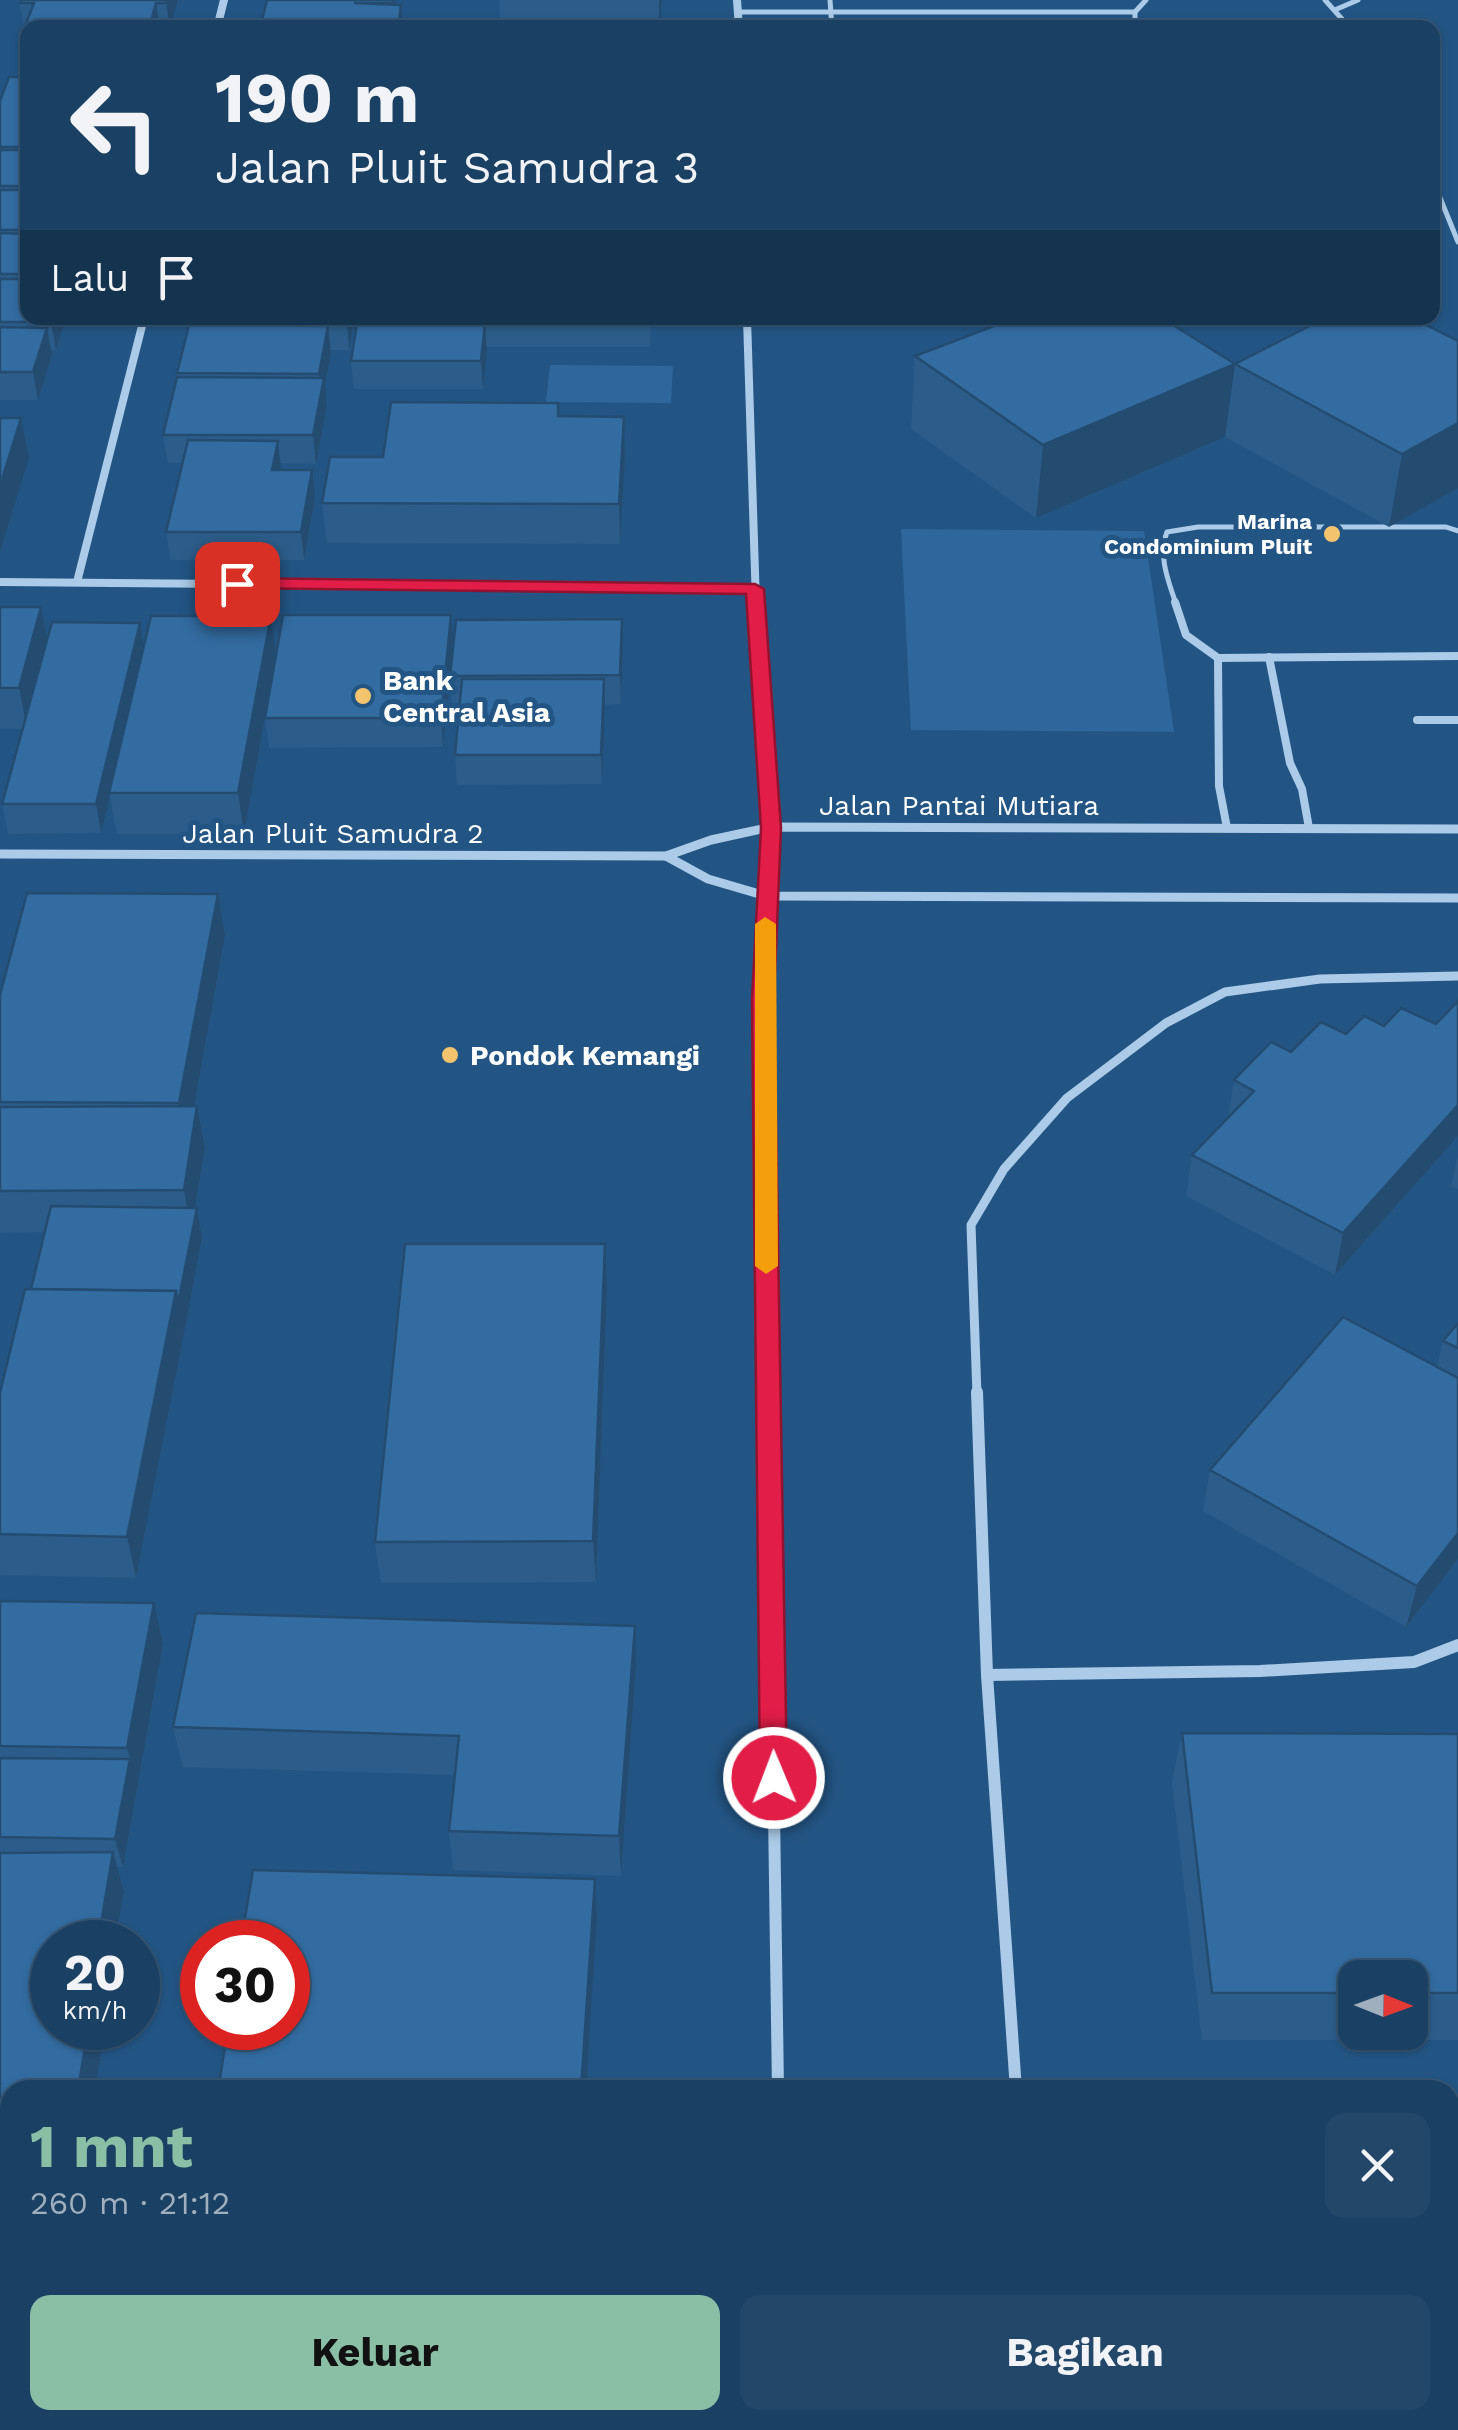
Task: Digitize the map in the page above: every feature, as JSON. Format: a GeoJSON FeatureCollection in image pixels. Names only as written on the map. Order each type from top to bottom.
{"type":"FeatureCollection","features":[{"type":"Feature","properties":{"kind":"street"},"geometry":{"type":"LineString","coordinates":[[737,0],[738,20]]}},
{"type":"Feature","properties":{"kind":"street"},"geometry":{"type":"LineString","coordinates":[[77,582],[142,325]]}},
{"type":"Feature","properties":{"kind":"street"},"geometry":{"type":"LineString","coordinates":[[747,325],[755,589],[771,828],[763,1000],[778,2080]]}},
{"type":"Feature","properties":{"kind":"street"},"geometry":{"type":"LineString","coordinates":[[0,582],[755,589]]}},
{"type":"Feature","properties":{"kind":"street","name":"Jalan Pantai Mutiara"},"geometry":{"type":"LineString","coordinates":[[666,856],[711,840],[771,828],[1458,828]]}},
{"type":"Feature","properties":{"kind":"street"},"geometry":{"type":"LineString","coordinates":[[666,856],[708,879],[766,896],[1458,898]]}},
{"type":"Feature","properties":{"kind":"street","name":"Jalan Pluit Samudra 2"},"geometry":{"type":"LineString","coordinates":[[1,858],[666,856]]}},
{"type":"Feature","properties":{"kind":"street"},"geometry":{"type":"LineString","coordinates":[[1015,2080],[987,1676],[971,1225],[989,1187],[1031,1131],[1083,1081],[1181,1012],[1235,989],[1356,978],[1458,976]]}},
{"type":"Feature","properties":{"kind":"street"},"geometry":{"type":"LineString","coordinates":[[987,1676],[1414,1662],[1458,1645]]}},
{"type":"Feature","properties":{"kind":"lane"},"geometry":{"type":"LineString","coordinates":[[830,0],[831,20]]}},
{"type":"Feature","properties":{"kind":"lane"},"geometry":{"type":"LineString","coordinates":[[1136,20],[1135,12],[1146,0]]}},
{"type":"Feature","properties":{"kind":"lane"},"geometry":{"type":"LineString","coordinates":[[1324,0],[1338,9],[1345,20]]}},
{"type":"Feature","properties":{"kind":"lane"},"geometry":{"type":"LineString","coordinates":[[1338,9],[1358,0]]}},
{"type":"Feature","properties":{"kind":"lane"},"geometry":{"type":"LineString","coordinates":[[738,12],[1135,12]]}},
{"type":"Feature","properties":{"kind":"lane"},"geometry":{"type":"LineString","coordinates":[[1440,198],[1458,242]]}},
{"type":"Feature","properties":{"kind":"lane"},"geometry":{"type":"LineString","coordinates":[[1458,532],[1446,528],[1198,527],[1167,532],[1162,544],[1186,635],[1218,658],[1458,656]]}},
{"type":"Feature","properties":{"kind":"lane"},"geometry":{"type":"LineString","coordinates":[[1269,657],[1290,763],[1302,789],[1309,828]]}},
{"type":"Feature","properties":{"kind":"lane"},"geometry":{"type":"LineString","coordinates":[[1218,658],[1219,786],[1227,828]]}},
{"type":"Feature","properties":{"kind":"lane"},"geometry":{"type":"LineString","coordinates":[[1417,720],[1458,720]]}},
{"type":"Feature","properties":{"kind":"shaded area"},"geometry":{"type":"Polygon","coordinates":[[[550,365],[673,366],[671,403],[546,402],[550,365]]]}},
{"type":"Feature","properties":{"kind":"shaded area"},"geometry":{"type":"Polygon","coordinates":[[[901,529],[1144,531],[1174,732],[911,730],[901,529]]]}},
{"type":"Feature","properties":{"kind":"building"},"geometry":{"type":"Polygon","coordinates":[[[167,0],[156,3],[151,20],[27,20],[34,3],[20,3],[167,0]]]}},
{"type":"Feature","properties":{"kind":"building"},"geometry":{"type":"Polygon","coordinates":[[[267,0],[394,0],[354,3],[401,5],[399,20],[262,20],[267,0]]]}},
{"type":"Feature","properties":{"kind":"building"},"geometry":{"type":"Polygon","coordinates":[[[9,77],[20,77],[20,147],[0,147],[0,101],[9,77]]]}},
{"type":"Feature","properties":{"kind":"building"},"geometry":{"type":"Polygon","coordinates":[[[0,150],[20,150],[20,186],[0,186],[0,150]]]}},
{"type":"Feature","properties":{"kind":"building"},"geometry":{"type":"Polygon","coordinates":[[[0,190],[20,190],[20,230],[0,230],[0,190]]]}},
{"type":"Feature","properties":{"kind":"building"},"geometry":{"type":"Polygon","coordinates":[[[0,233],[20,234],[20,274],[0,274],[0,233]]]}},
{"type":"Feature","properties":{"kind":"building"},"geometry":{"type":"Polygon","coordinates":[[[0,279],[20,279],[20,322],[0,322],[0,279]]]}},
{"type":"Feature","properties":{"kind":"building"},"geometry":{"type":"Polygon","coordinates":[[[189,325],[328,326],[319,374],[177,373],[189,325]]]}},
{"type":"Feature","properties":{"kind":"building"},"geometry":{"type":"Polygon","coordinates":[[[357,325],[485,325],[481,361],[351,361],[357,325]]]}},
{"type":"Feature","properties":{"kind":"building"},"geometry":{"type":"Polygon","coordinates":[[[997,325],[1173,325],[1235,364],[1043,445],[915,356],[997,325]]]}},
{"type":"Feature","properties":{"kind":"building"},"geometry":{"type":"Polygon","coordinates":[[[1311,325],[1426,325],[1458,341],[1458,423],[1402,454],[1235,364],[1311,325]]]}},
{"type":"Feature","properties":{"kind":"building"},"geometry":{"type":"Polygon","coordinates":[[[0,327],[47,328],[33,372],[0,372],[0,327]]]}},
{"type":"Feature","properties":{"kind":"building"},"geometry":{"type":"Polygon","coordinates":[[[177,377],[324,378],[313,435],[163,435],[177,377]]]}},
{"type":"Feature","properties":{"kind":"building"},"geometry":{"type":"Polygon","coordinates":[[[391,402],[558,403],[558,416],[624,417],[619,504],[322,503],[330,457],[383,457],[391,402]]]}},
{"type":"Feature","properties":{"kind":"building"},"geometry":{"type":"Polygon","coordinates":[[[0,418],[21,418],[0,486],[0,418]]]}},
{"type":"Feature","properties":{"kind":"building"},"geometry":{"type":"Polygon","coordinates":[[[188,440],[278,441],[272,470],[312,470],[301,532],[166,532],[188,440]]]}},
{"type":"Feature","properties":{"kind":"building"},"geometry":{"type":"Polygon","coordinates":[[[0,607],[41,607],[19,688],[0,688],[0,607]]]}},
{"type":"Feature","properties":{"kind":"building","name":"Bank Central Asia"},"geometry":{"type":"Polygon","coordinates":[[[283,615],[451,615],[441,718],[265,718],[283,615]]]}},
{"type":"Feature","properties":{"kind":"building"},"geometry":{"type":"Polygon","coordinates":[[[151,616],[271,616],[238,793],[109,793],[151,616]]]}},
{"type":"Feature","properties":{"kind":"building"},"geometry":{"type":"Polygon","coordinates":[[[622,619],[620,675],[450,676],[456,620],[622,619]]]}},
{"type":"Feature","properties":{"kind":"building"},"geometry":{"type":"Polygon","coordinates":[[[52,622],[140,623],[96,804],[2,804],[52,622]]]}},
{"type":"Feature","properties":{"kind":"building"},"geometry":{"type":"Polygon","coordinates":[[[462,679],[604,679],[601,755],[455,755],[462,679]]]}},
{"type":"Feature","properties":{"kind":"building"},"geometry":{"type":"Polygon","coordinates":[[[27,893],[218,894],[179,1103],[0,1102],[0,995],[27,893]]]}},
{"type":"Feature","properties":{"kind":"building"},"geometry":{"type":"Polygon","coordinates":[[[1458,1001],[1458,1105],[1343,1233],[1192,1155],[1254,1091],[1234,1080],[1271,1042],[1291,1052],[1321,1022],[1346,1034],[1364,1016],[1384,1026],[1401,1008],[1436,1024],[1458,1001]]]}},
{"type":"Feature","properties":{"kind":"building"},"geometry":{"type":"Polygon","coordinates":[[[197,1106],[184,1190],[0,1191],[0,1107],[197,1106]]]}},
{"type":"Feature","properties":{"kind":"building"},"geometry":{"type":"Polygon","coordinates":[[[51,1206],[197,1208],[178,1303],[176,1291],[31,1289],[51,1206]]]}},
{"type":"Feature","properties":{"kind":"building"},"geometry":{"type":"Polygon","coordinates":[[[405,1244],[605,1244],[593,1541],[375,1542],[405,1244]]]}},
{"type":"Feature","properties":{"kind":"building"},"geometry":{"type":"Polygon","coordinates":[[[25,1289],[176,1291],[127,1537],[0,1534],[0,1393],[25,1289]]]}},
{"type":"Feature","properties":{"kind":"building"},"geometry":{"type":"Polygon","coordinates":[[[1343,1317],[1458,1378],[1458,1533],[1417,1586],[1210,1470],[1343,1317]]]}},
{"type":"Feature","properties":{"kind":"building"},"geometry":{"type":"Polygon","coordinates":[[[1458,1323],[1458,1348],[1443,1341],[1458,1323]]]}},
{"type":"Feature","properties":{"kind":"building"},"geometry":{"type":"Polygon","coordinates":[[[0,1601],[154,1603],[127,1748],[0,1746],[0,1601]]]}},
{"type":"Feature","properties":{"kind":"building"},"geometry":{"type":"Polygon","coordinates":[[[196,1613],[635,1626],[619,1836],[449,1831],[459,1736],[173,1727],[196,1613]]]}},
{"type":"Feature","properties":{"kind":"building"},"geometry":{"type":"Polygon","coordinates":[[[1182,1733],[1458,1734],[1458,1993],[1428,1993],[1428,1960],[1338,1960],[1338,1993],[1212,1993],[1182,1733]]]}},
{"type":"Feature","properties":{"kind":"building"},"geometry":{"type":"Polygon","coordinates":[[[0,1758],[130,1759],[115,1839],[0,1837],[0,1758]]]}},
{"type":"Feature","properties":{"kind":"building"},"geometry":{"type":"Polygon","coordinates":[[[113,1852],[102,1920],[30,1920],[30,2050],[84,2050],[80,2080],[0,2080],[0,1853],[113,1852]]]}},
{"type":"Feature","properties":{"kind":"building"},"geometry":{"type":"Polygon","coordinates":[[[253,1870],[595,1879],[582,2080],[220,2080],[224,2050],[310,2050],[310,1920],[245,1920],[253,1870]]]}},
{"type":"Feature","properties":{"kind":"slow traffic"},"geometry":{"type":"LineString","coordinates":[[765,924],[766,1266]]}},
{"type":"Feature","properties":{"kind":"place","name":"Marina Condominium Pluit"},"geometry":{"type":"Point","coordinates":[1332,534]}},
{"type":"Feature","properties":{"kind":"place","name":"Bank Central Asia"},"geometry":{"type":"Point","coordinates":[363,696]}},
{"type":"Feature","properties":{"kind":"place","name":"Pondok Kemangi"},"geometry":{"type":"Point","coordinates":[450,1055]}},
{"type":"Feature","properties":{"kind":"route"},"geometry":{"type":"LineString","coordinates":[[237,584],[755,589],[771,828],[763,1000],[774,1778]]}}]}
